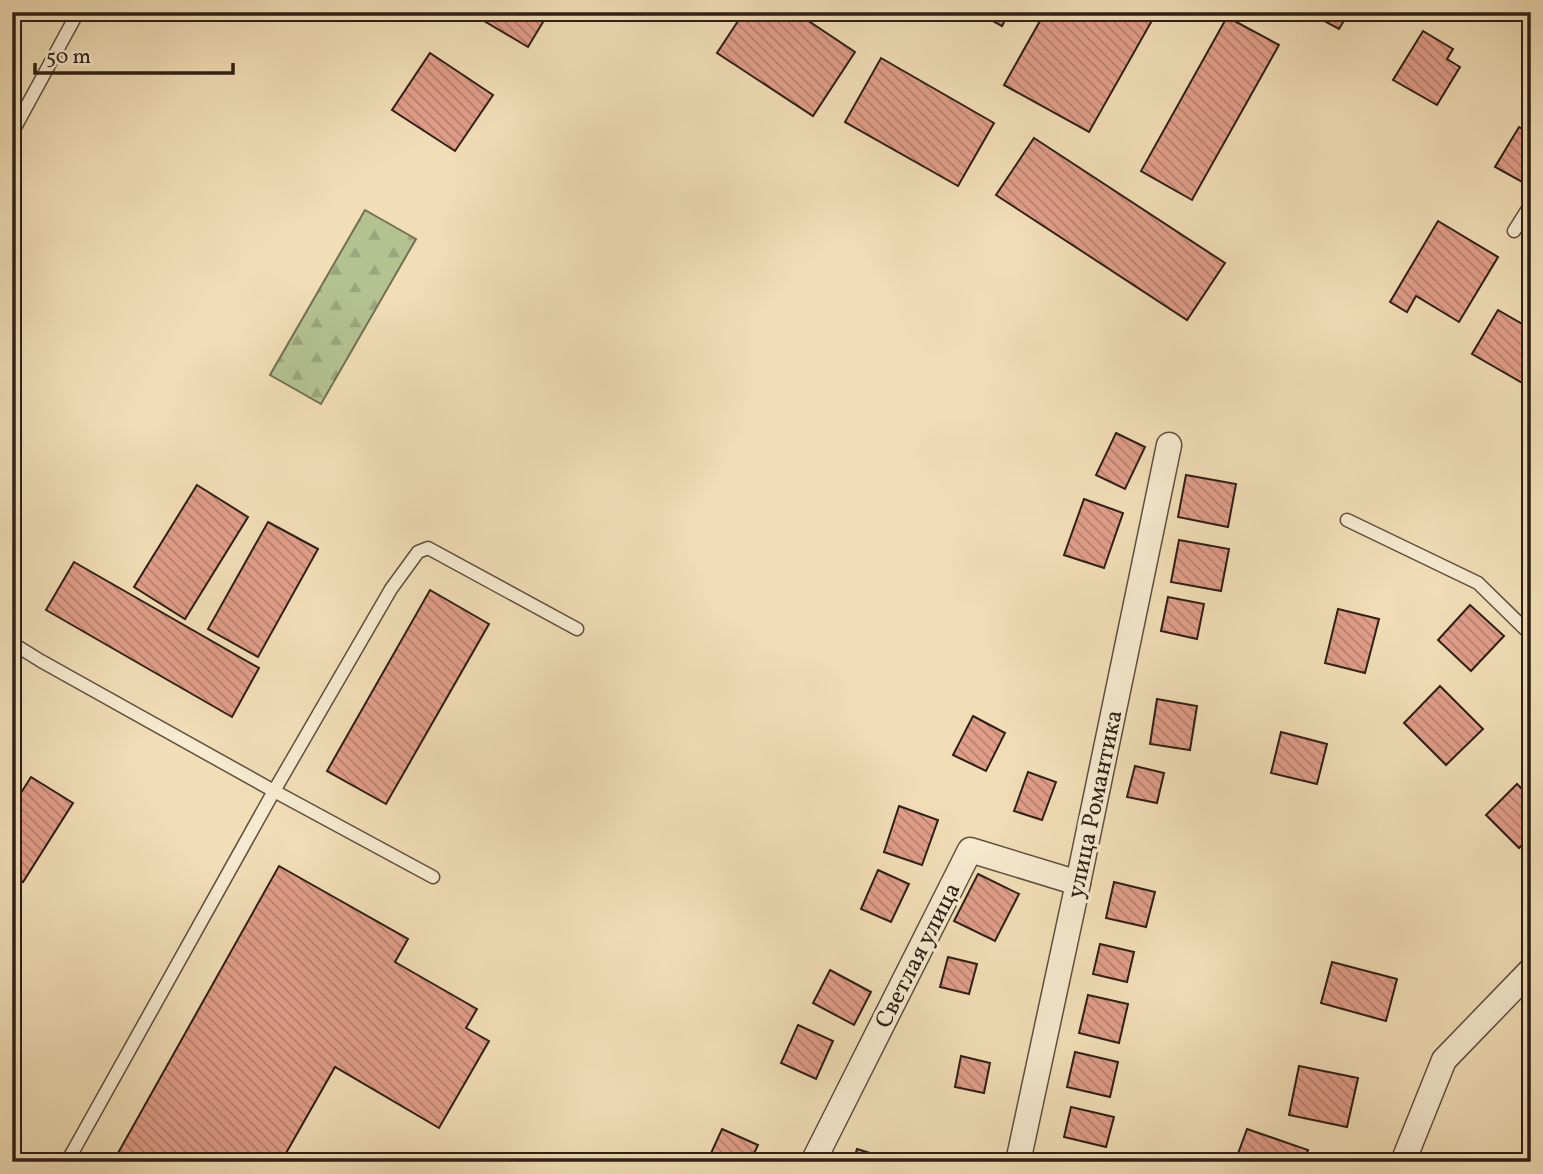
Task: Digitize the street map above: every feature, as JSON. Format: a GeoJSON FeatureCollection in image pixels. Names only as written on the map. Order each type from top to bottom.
{"type":"FeatureCollection","features":[{"type":"Feature","properties":{"kind":"street","name":"улица Романтика"},"geometry":{"type":"LineString","coordinates":[[1018,1162],[1168,445]]}},
{"type":"Feature","properties":{"kind":"street","name":"Светлая улица"},"geometry":{"type":"LineString","coordinates":[[813,1162],[970,849],[1078,883]]}},
{"type":"Feature","properties":{"kind":"street"},"geometry":{"type":"LineString","coordinates":[[1403,1162],[1444,1060],[1531,970]]}},
{"type":"Feature","properties":{"kind":"lane"},"geometry":{"type":"LineString","coordinates":[[12,133],[78,12]]}},
{"type":"Feature","properties":{"kind":"lane"},"geometry":{"type":"LineString","coordinates":[[1520,12],[1531,18]]}},
{"type":"Feature","properties":{"kind":"lane"},"geometry":{"type":"LineString","coordinates":[[1514,231],[1531,204]]}},
{"type":"Feature","properties":{"kind":"lane"},"geometry":{"type":"LineString","coordinates":[[1347,520],[1478,583],[1531,635]]}},
{"type":"Feature","properties":{"kind":"lane"},"geometry":{"type":"LineString","coordinates":[[67,1162],[274,791],[391,589],[418,551],[428,548],[577,629]]}},
{"type":"Feature","properties":{"kind":"lane"},"geometry":{"type":"LineString","coordinates":[[12,643],[433,877]]}},
{"type":"Feature","properties":{"kind":"green space"},"geometry":{"type":"Polygon","coordinates":[[[365,210],[416,239],[321,404],[270,375],[365,210]]]}},
{"type":"Feature","properties":{"kind":"building"},"geometry":{"type":"Polygon","coordinates":[[[469,12],[549,12],[528,47],[469,12]]]}},
{"type":"Feature","properties":{"kind":"building"},"geometry":{"type":"Polygon","coordinates":[[[744,12],[795,12],[855,52],[813,116],[717,53],[744,12]]]}},
{"type":"Feature","properties":{"kind":"building"},"geometry":{"type":"Polygon","coordinates":[[[977,12],[1009,12],[1002,26],[977,12]]]}},
{"type":"Feature","properties":{"kind":"building"},"geometry":{"type":"Polygon","coordinates":[[[1045,12],[1145,12],[1154,17],[1089,132],[1004,85],[1045,12]]]}},
{"type":"Feature","properties":{"kind":"building"},"geometry":{"type":"Polygon","coordinates":[[[1308,12],[1349,12],[1339,29],[1308,12]]]}},
{"type":"Feature","properties":{"kind":"building"},"geometry":{"type":"Polygon","coordinates":[[[1227,17],[1279,45],[1192,200],[1141,171],[1227,17]]]}},
{"type":"Feature","properties":{"kind":"building"},"geometry":{"type":"Polygon","coordinates":[[[1423,31],[1453,49],[1447,59],[1460,67],[1437,105],[1393,80],[1423,31]]]}},
{"type":"Feature","properties":{"kind":"building"},"geometry":{"type":"Polygon","coordinates":[[[430,53],[493,95],[455,151],[392,110],[430,53]]]}},
{"type":"Feature","properties":{"kind":"building"},"geometry":{"type":"Polygon","coordinates":[[[881,58],[994,123],[958,186],[845,122],[881,58]]]}},
{"type":"Feature","properties":{"kind":"building"},"geometry":{"type":"Polygon","coordinates":[[[1519,127],[1531,134],[1531,172],[1524,183],[1495,167],[1519,127]]]}},
{"type":"Feature","properties":{"kind":"building"},"geometry":{"type":"Polygon","coordinates":[[[1034,138],[1225,263],[1187,320],[996,195],[1034,138]]]}},
{"type":"Feature","properties":{"kind":"building"},"geometry":{"type":"Polygon","coordinates":[[[1438,221],[1498,257],[1459,322],[1416,296],[1407,312],[1390,302],[1438,221]]]}},
{"type":"Feature","properties":{"kind":"building"},"geometry":{"type":"Polygon","coordinates":[[[1498,310],[1531,329],[1531,388],[1472,354],[1498,310]]]}},
{"type":"Feature","properties":{"kind":"building"},"geometry":{"type":"Polygon","coordinates":[[[1116,433],[1145,447],[1125,489],[1096,475],[1116,433]]]}},
{"type":"Feature","properties":{"kind":"building"},"geometry":{"type":"Polygon","coordinates":[[[1186,475],[1236,484],[1228,527],[1178,517],[1186,475]]]}},
{"type":"Feature","properties":{"kind":"building"},"geometry":{"type":"Polygon","coordinates":[[[197,485],[248,517],[185,619],[134,587],[197,485]]]}},
{"type":"Feature","properties":{"kind":"building"},"geometry":{"type":"Polygon","coordinates":[[[1084,499],[1123,513],[1104,568],[1064,555],[1084,499]]]}},
{"type":"Feature","properties":{"kind":"building"},"geometry":{"type":"Polygon","coordinates":[[[268,522],[318,549],[258,657],[208,629],[268,522]]]}},
{"type":"Feature","properties":{"kind":"building"},"geometry":{"type":"Polygon","coordinates":[[[1179,540],[1229,549],[1221,591],[1171,582],[1179,540]]]}},
{"type":"Feature","properties":{"kind":"building"},"geometry":{"type":"Polygon","coordinates":[[[74,562],[259,668],[232,717],[46,610],[74,562]]]}},
{"type":"Feature","properties":{"kind":"building"},"geometry":{"type":"Polygon","coordinates":[[[430,590],[489,624],[386,804],[327,771],[430,590]]]}},
{"type":"Feature","properties":{"kind":"building"},"geometry":{"type":"Polygon","coordinates":[[[1168,597],[1204,604],[1197,639],[1161,631],[1168,597]]]}},
{"type":"Feature","properties":{"kind":"building"},"geometry":{"type":"Polygon","coordinates":[[[1470,605],[1504,636],[1471,671],[1438,640],[1470,605]]]}},
{"type":"Feature","properties":{"kind":"building"},"geometry":{"type":"Polygon","coordinates":[[[1338,609],[1379,619],[1365,673],[1325,663],[1338,609]]]}},
{"type":"Feature","properties":{"kind":"building"},"geometry":{"type":"Polygon","coordinates":[[[1440,686],[1483,729],[1446,765],[1404,723],[1440,686]]]}},
{"type":"Feature","properties":{"kind":"building"},"geometry":{"type":"Polygon","coordinates":[[[1157,699],[1197,706],[1190,750],[1150,744],[1157,699]]]}},
{"type":"Feature","properties":{"kind":"building"},"geometry":{"type":"Polygon","coordinates":[[[973,716],[1005,733],[986,771],[953,755],[973,716]]]}},
{"type":"Feature","properties":{"kind":"building"},"geometry":{"type":"Polygon","coordinates":[[[1281,732],[1327,744],[1317,784],[1271,773],[1281,732]]]}},
{"type":"Feature","properties":{"kind":"building"},"geometry":{"type":"Polygon","coordinates":[[[1135,766],[1164,773],[1157,803],[1127,797],[1135,766]]]}},
{"type":"Feature","properties":{"kind":"building"},"geometry":{"type":"Polygon","coordinates":[[[1028,772],[1056,782],[1042,820],[1014,811],[1028,772]]]}},
{"type":"Feature","properties":{"kind":"building"},"geometry":{"type":"Polygon","coordinates":[[[31,777],[73,803],[23,882],[12,875],[12,807],[31,777]]]}},
{"type":"Feature","properties":{"kind":"building"},"geometry":{"type":"Polygon","coordinates":[[[1517,784],[1531,798],[1531,836],[1519,848],[1486,815],[1517,784]]]}},
{"type":"Feature","properties":{"kind":"building"},"geometry":{"type":"Polygon","coordinates":[[[899,806],[938,820],[922,865],[884,852],[899,806]]]}},
{"type":"Feature","properties":{"kind":"building"},"geometry":{"type":"Polygon","coordinates":[[[279,866],[408,939],[395,962],[477,1009],[466,1028],[489,1041],[439,1128],[335,1067],[281,1162],[113,1162],[279,866]]]}},
{"type":"Feature","properties":{"kind":"building"},"geometry":{"type":"Polygon","coordinates":[[[878,870],[909,884],[891,922],[861,909],[878,870]]]}},
{"type":"Feature","properties":{"kind":"building"},"geometry":{"type":"Polygon","coordinates":[[[978,874],[1019,894],[995,941],[954,921],[978,874]]]}},
{"type":"Feature","properties":{"kind":"building"},"geometry":{"type":"Polygon","coordinates":[[[1114,882],[1155,892],[1146,927],[1106,918],[1114,882]]]}},
{"type":"Feature","properties":{"kind":"building"},"geometry":{"type":"Polygon","coordinates":[[[1100,944],[1134,952],[1127,982],[1093,974],[1100,944]]]}},
{"type":"Feature","properties":{"kind":"building"},"geometry":{"type":"Polygon","coordinates":[[[948,957],[977,964],[969,994],[940,987],[948,957]]]}},
{"type":"Feature","properties":{"kind":"building"},"geometry":{"type":"Polygon","coordinates":[[[1332,962],[1397,979],[1386,1021],[1321,1003],[1332,962]]]}},
{"type":"Feature","properties":{"kind":"building"},"geometry":{"type":"Polygon","coordinates":[[[830,970],[871,992],[854,1025],[813,1003],[830,970]]]}},
{"type":"Feature","properties":{"kind":"building"},"geometry":{"type":"Polygon","coordinates":[[[1088,995],[1128,1004],[1119,1043],[1079,1033],[1088,995]]]}},
{"type":"Feature","properties":{"kind":"building"},"geometry":{"type":"Polygon","coordinates":[[[798,1025],[833,1041],[816,1079],[781,1063],[798,1025]]]}},
{"type":"Feature","properties":{"kind":"building"},"geometry":{"type":"Polygon","coordinates":[[[1075,1052],[1118,1062],[1110,1097],[1067,1087],[1075,1052]]]}},
{"type":"Feature","properties":{"kind":"building"},"geometry":{"type":"Polygon","coordinates":[[[961,1056],[990,1063],[984,1093],[955,1087],[961,1056]]]}},
{"type":"Feature","properties":{"kind":"building"},"geometry":{"type":"Polygon","coordinates":[[[1299,1066],[1358,1078],[1347,1127],[1289,1115],[1299,1066]]]}},
{"type":"Feature","properties":{"kind":"building"},"geometry":{"type":"Polygon","coordinates":[[[1071,1107],[1114,1117],[1106,1147],[1064,1137],[1071,1107]]]}},
{"type":"Feature","properties":{"kind":"building"},"geometry":{"type":"Polygon","coordinates":[[[722,1129],[758,1145],[750,1162],[707,1162],[722,1129]]]}},
{"type":"Feature","properties":{"kind":"building"},"geometry":{"type":"Polygon","coordinates":[[[1247,1129],[1308,1150],[1304,1162],[1235,1162],[1247,1129]]]}},
{"type":"Feature","properties":{"kind":"building"},"geometry":{"type":"Polygon","coordinates":[[[857,1149],[899,1162],[853,1162],[857,1149]]]}}]}
